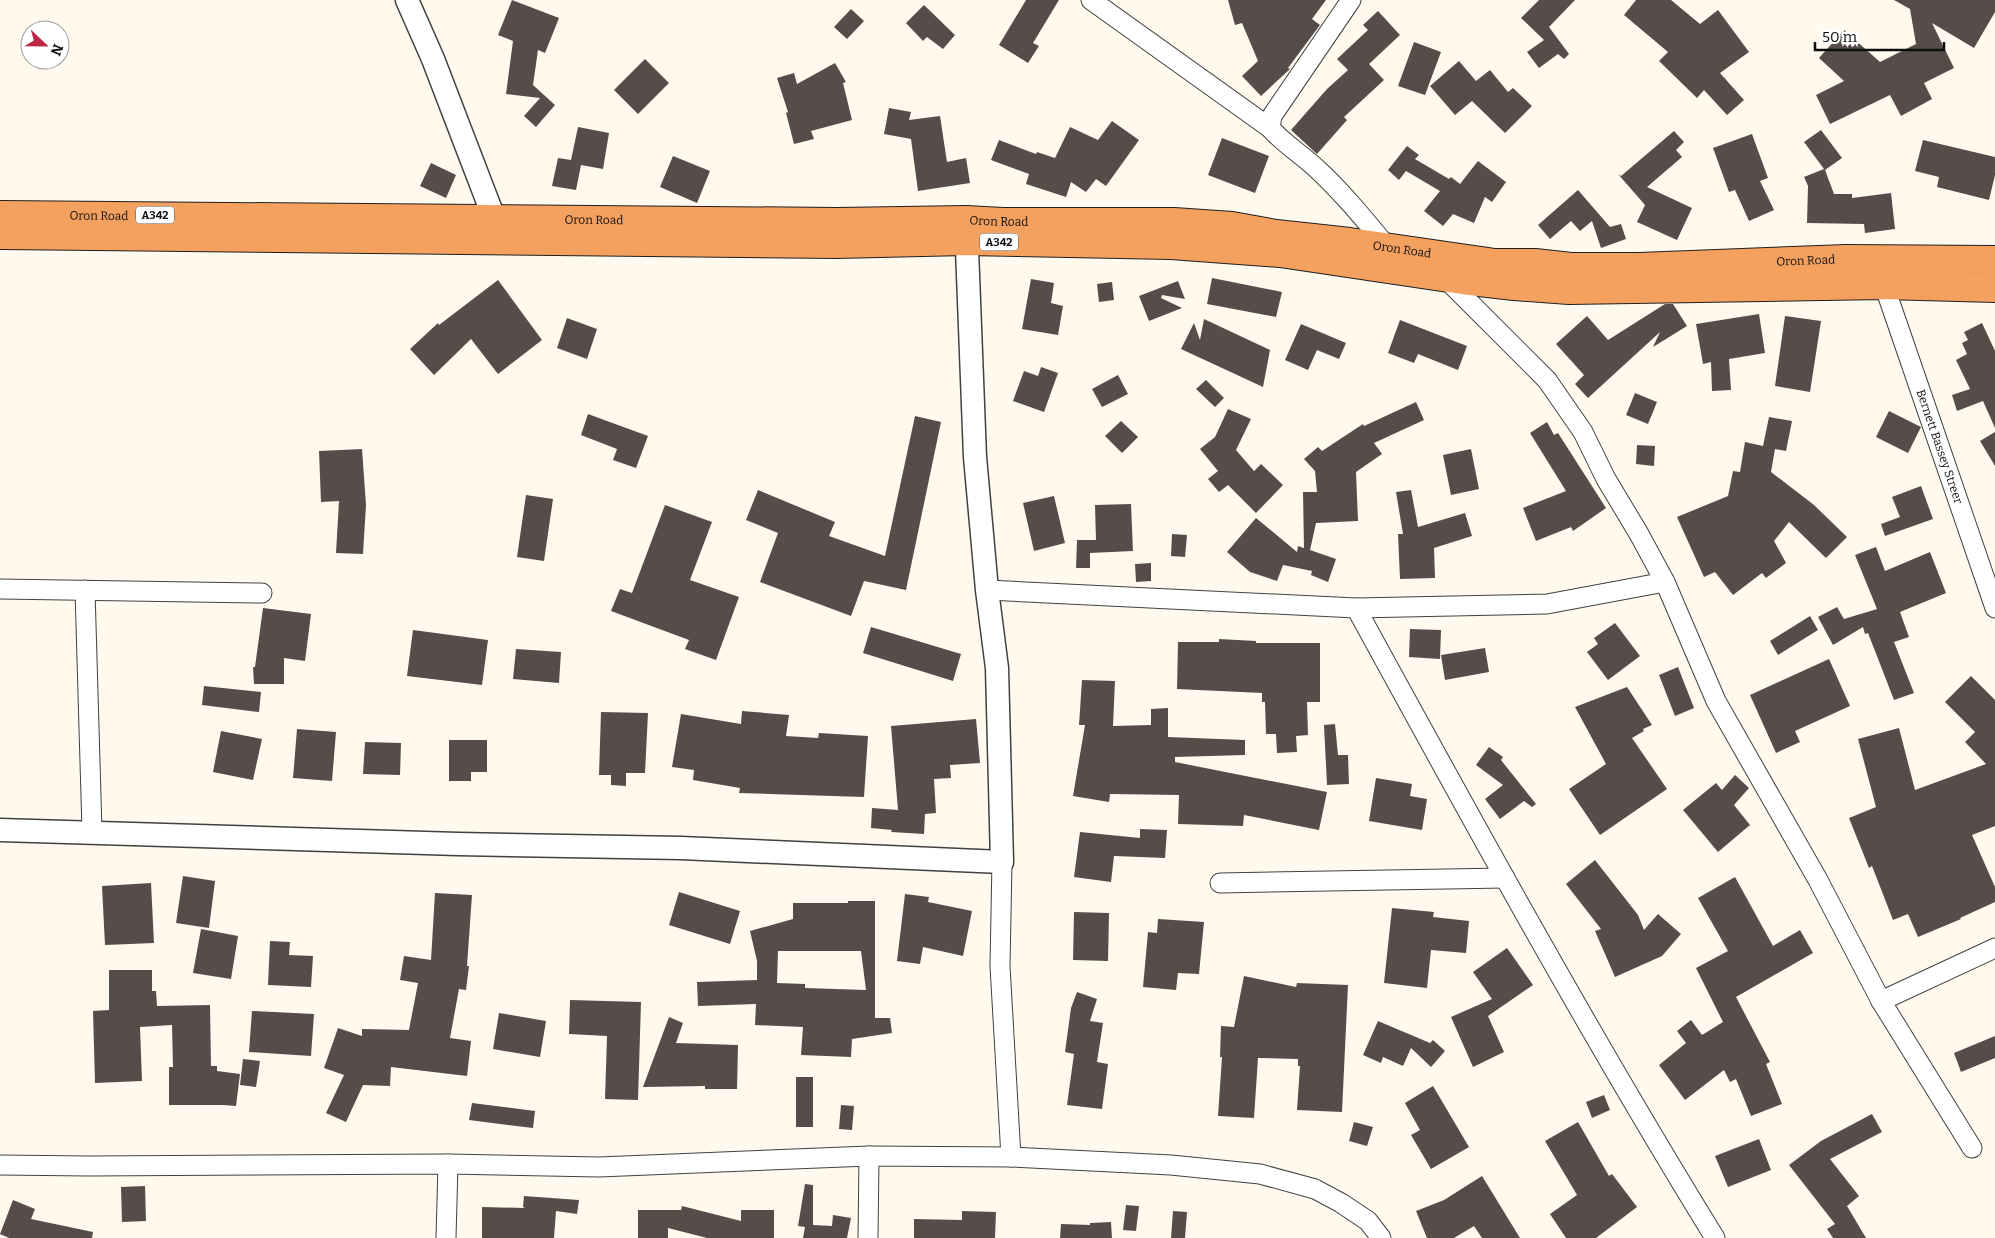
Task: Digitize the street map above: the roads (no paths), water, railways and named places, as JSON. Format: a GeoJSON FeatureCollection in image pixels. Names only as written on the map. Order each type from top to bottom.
{"type":"FeatureCollection","features":[{"type":"Feature","properties":{"kind":"highway","name":"Oron Road"},"geometry":{"type":"LineString","coordinates":[[0,215],[494,229]]}},
{"type":"Feature","properties":{"kind":"highway","name":"Oron Road"},"geometry":{"type":"LineString","coordinates":[[0,235],[494,229],[837,222],[1280,253],[1514,286],[1569,290],[1884,285],[1995,288]]}},
{"type":"Feature","properties":{"kind":"highway","name":"Oron Road"},"geometry":{"type":"LineString","coordinates":[[966,231],[1002,222],[1174,222],[1232,226],[1276,234],[1495,263],[1535,263],[1570,267],[1639,267],[1846,259],[1995,260]]}},
{"type":"Feature","properties":{"kind":"street"},"geometry":{"type":"LineString","coordinates":[[407,0],[433,59],[494,229]]}},
{"type":"Feature","properties":{"kind":"street"},"geometry":{"type":"LineString","coordinates":[[1091,0],[1270,128],[1280,140],[1315,166],[1354,205],[1388,248]]}},
{"type":"Feature","properties":{"kind":"street"},"geometry":{"type":"LineString","coordinates":[[1270,128],[1272,116],[1352,0]]}},
{"type":"Feature","properties":{"kind":"street"},"geometry":{"type":"LineString","coordinates":[[966,231],[975,458],[987,590],[997,668],[1002,862],[1000,966],[1011,1157]]}},
{"type":"Feature","properties":{"kind":"street"},"geometry":{"type":"LineString","coordinates":[[1444,277],[1547,380],[1583,432],[1606,479],[1665,582],[1716,701],[1818,880],[1881,1001],[1972,1148]]}},
{"type":"Feature","properties":{"kind":"street","name":"Bernett Bassey Streer"},"geometry":{"type":"LineString","coordinates":[[1884,285],[1995,608]]}},
{"type":"Feature","properties":{"kind":"street"},"geometry":{"type":"LineString","coordinates":[[987,590],[1356,608],[1547,604],[1665,582]]}},
{"type":"Feature","properties":{"kind":"street"},"geometry":{"type":"LineString","coordinates":[[0,589],[262,593]]}},
{"type":"Feature","properties":{"kind":"street"},"geometry":{"type":"LineString","coordinates":[[85,590],[92,831]]}},
{"type":"Feature","properties":{"kind":"street"},"geometry":{"type":"LineString","coordinates":[[1356,608],[1505,878],[1659,1148],[1715,1238]]}},
{"type":"Feature","properties":{"kind":"street"},"geometry":{"type":"LineString","coordinates":[[0,830],[92,831],[458,844],[681,848],[1002,862]]}},
{"type":"Feature","properties":{"kind":"street"},"geometry":{"type":"LineString","coordinates":[[1220,883],[1505,878]]}},
{"type":"Feature","properties":{"kind":"street"},"geometry":{"type":"LineString","coordinates":[[1881,1001],[1995,948]]}},
{"type":"Feature","properties":{"kind":"street"},"geometry":{"type":"LineString","coordinates":[[868,1238],[869,1156]]}},
{"type":"Feature","properties":{"kind":"street"},"geometry":{"type":"LineString","coordinates":[[0,1165],[448,1164],[599,1167],[869,1156],[1011,1157],[1171,1165],[1260,1174],[1316,1189],[1368,1221],[1381,1238]]}},
{"type":"Feature","properties":{"kind":"street"},"geometry":{"type":"LineString","coordinates":[[446,1238],[448,1164]]}}]}
